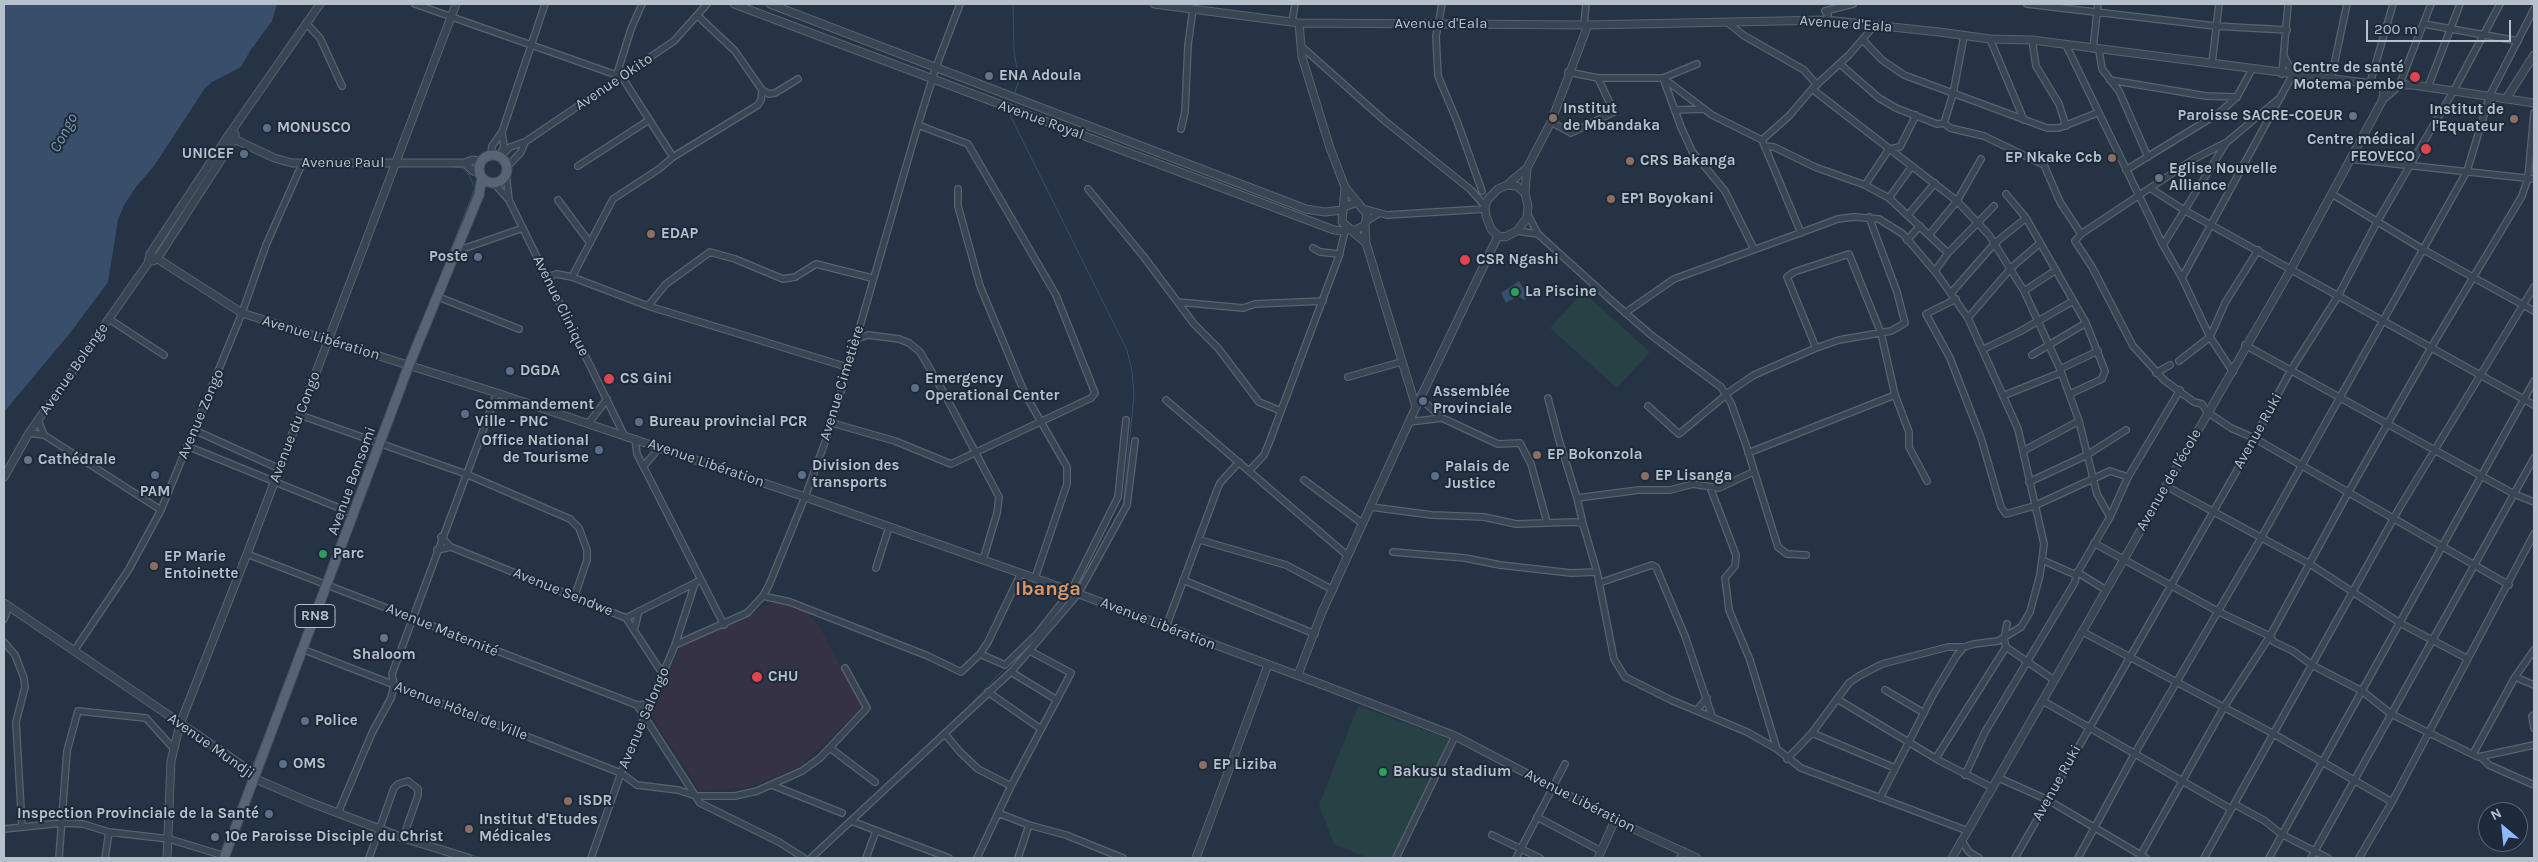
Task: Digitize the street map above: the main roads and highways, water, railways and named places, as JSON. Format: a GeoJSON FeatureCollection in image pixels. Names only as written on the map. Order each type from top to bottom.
{"type":"FeatureCollection","features":[{"type":"Feature","properties":{"kind":"main road","name":"RN8"},"geometry":{"type":"LineString","coordinates":[[481,175],[482,161],[497,156],[506,171],[500,180],[492,182]]}},
{"type":"Feature","properties":{"kind":"main road"},"geometry":{"type":"LineString","coordinates":[[481,175],[492,182]]}},
{"type":"Feature","properties":{"kind":"main road","name":"Avenue Bonsomi"},"geometry":{"type":"LineString","coordinates":[[224,857],[409,365],[453,252],[479,195],[481,175]]}},
{"type":"Feature","properties":{"kind":"main road","name":"Avenue Bonsomi"},"geometry":{"type":"LineString","coordinates":[[479,195],[492,182]]}},
{"type":"Feature","properties":{"kind":"water","name":"Congo"},"geometry":{"type":"Polygon","coordinates":[[[4,4],[277,4],[272,21],[241,67],[212,82],[205,88],[154,166],[136,187],[124,205],[118,220],[108,282],[70,333],[4,412],[4,4]]]}},
{"type":"Feature","properties":{"kind":"water","name":"La Piscine"},"geometry":{"type":"Polygon","coordinates":[[[1519,281],[1529,297],[1524,300],[1518,296],[1506,303],[1501,293],[1519,281]]]}},
{"type":"Feature","properties":{"kind":"waterway"},"geometry":{"type":"LineString","coordinates":[[1013,4],[1014,52],[1019,80],[1014,95]]}},
{"type":"Feature","properties":{"kind":"waterway"},"geometry":{"type":"LineString","coordinates":[[1008,111],[1127,350],[1132,371],[1134,395],[1123,505],[1076,590]]}},
{"type":"Feature","properties":{"kind":"waterway"},"geometry":{"type":"LineString","coordinates":[[313,166],[390,167]]}},
{"type":"Feature","properties":{"kind":"waterway"},"geometry":{"type":"LineString","coordinates":[[397,167],[413,166]]}},
{"type":"Feature","properties":{"kind":"waterway"},"geometry":{"type":"LineString","coordinates":[[423,320],[475,188],[469,175],[462,168],[444,166]]}},
{"type":"Feature","properties":{"kind":"waterway"},"geometry":{"type":"LineString","coordinates":[[482,200],[485,194]]}},
{"type":"Feature","properties":{"kind":"waterway"},"geometry":{"type":"LineString","coordinates":[[415,364],[419,352]]}},
{"type":"Feature","properties":{"kind":"waterway"},"geometry":{"type":"LineString","coordinates":[[403,392],[412,370]]}},
{"type":"Feature","properties":{"kind":"waterway"},"geometry":{"type":"LineString","coordinates":[[1055,615],[1072,596]]}},
{"type":"Feature","properties":{"kind":"waterway"},"geometry":{"type":"LineString","coordinates":[[807,858],[967,708],[1006,667]]}},
{"type":"Feature","properties":{"kind":"waterway"},"geometry":{"type":"LineString","coordinates":[[253,765],[267,731]]}},
{"type":"Feature","properties":{"kind":"waterway"},"geometry":{"type":"LineString","coordinates":[[259,782],[258,785],[302,803]]}},
{"type":"Feature","properties":{"kind":"waterway"},"geometry":{"type":"LineString","coordinates":[[300,794],[338,809]]}},
{"type":"Feature","properties":{"kind":"waterway"},"geometry":{"type":"LineString","coordinates":[[342,811],[378,824]]}},
{"type":"Feature","properties":{"kind":"waterway"},"geometry":{"type":"LineString","coordinates":[[382,825],[402,833]]}},
{"type":"Feature","properties":{"kind":"waterway"},"geometry":{"type":"LineString","coordinates":[[408,835],[481,858]]}},
{"type":"Feature","properties":{"kind":"place","name":"ENA Adoula"},"geometry":{"type":"Point","coordinates":[989,76]}},
{"type":"Feature","properties":{"kind":"place","name":"Centre de santé Motema pembe"},"geometry":{"type":"Point","coordinates":[2415,77]}},
{"type":"Feature","properties":{"kind":"place","name":"Paroisse SACRE-COEUR"},"geometry":{"type":"Point","coordinates":[2353,116]}},
{"type":"Feature","properties":{"kind":"place","name":"Institut de Mbandaka"},"geometry":{"type":"Point","coordinates":[1553,118]}},
{"type":"Feature","properties":{"kind":"place","name":"Institut de l'Equateur"},"geometry":{"type":"Point","coordinates":[2514,119]}},
{"type":"Feature","properties":{"kind":"place","name":"MONUSCO"},"geometry":{"type":"Point","coordinates":[267,128]}},
{"type":"Feature","properties":{"kind":"place","name":"Centre médical FEOVECO"},"geometry":{"type":"Point","coordinates":[2426,149]}},
{"type":"Feature","properties":{"kind":"place","name":"UNICEF"},"geometry":{"type":"Point","coordinates":[244,154]}},
{"type":"Feature","properties":{"kind":"place","name":"EP Nkake Ccb"},"geometry":{"type":"Point","coordinates":[2112,158]}},
{"type":"Feature","properties":{"kind":"place","name":"CRS Bakanga"},"geometry":{"type":"Point","coordinates":[1630,161]}},
{"type":"Feature","properties":{"kind":"place","name":"Eglise Nouvelle Alliance"},"geometry":{"type":"Point","coordinates":[2159,178]}},
{"type":"Feature","properties":{"kind":"place","name":"EP1 Boyokani"},"geometry":{"type":"Point","coordinates":[1611,199]}},
{"type":"Feature","properties":{"kind":"place","name":"EDAP"},"geometry":{"type":"Point","coordinates":[651,234]}},
{"type":"Feature","properties":{"kind":"place","name":"Poste"},"geometry":{"type":"Point","coordinates":[478,257]}},
{"type":"Feature","properties":{"kind":"place","name":"CSR Ngashi"},"geometry":{"type":"Point","coordinates":[1465,260]}},
{"type":"Feature","properties":{"kind":"place","name":"La Piscine"},"geometry":{"type":"Point","coordinates":[1515,292]}},
{"type":"Feature","properties":{"kind":"place","name":"DGDA"},"geometry":{"type":"Point","coordinates":[510,371]}},
{"type":"Feature","properties":{"kind":"place","name":"CS Gini"},"geometry":{"type":"Point","coordinates":[609,379]}},
{"type":"Feature","properties":{"kind":"place","name":"Emergency Operational Center"},"geometry":{"type":"Point","coordinates":[915,388]}},
{"type":"Feature","properties":{"kind":"place","name":"Assemblée Provinciale"},"geometry":{"type":"Point","coordinates":[1423,401]}},
{"type":"Feature","properties":{"kind":"place","name":"Commandement Ville - PNC"},"geometry":{"type":"Point","coordinates":[465,414]}},
{"type":"Feature","properties":{"kind":"place","name":"Bureau provincial PCR"},"geometry":{"type":"Point","coordinates":[639,422]}},
{"type":"Feature","properties":{"kind":"place","name":"Office National de Tourisme"},"geometry":{"type":"Point","coordinates":[599,450]}},
{"type":"Feature","properties":{"kind":"place","name":"EP Bokonzola"},"geometry":{"type":"Point","coordinates":[1537,455]}},
{"type":"Feature","properties":{"kind":"place","name":"Cathédrale"},"geometry":{"type":"Point","coordinates":[28,460]}},
{"type":"Feature","properties":{"kind":"place","name":"PAM"},"geometry":{"type":"Point","coordinates":[155,475]}},
{"type":"Feature","properties":{"kind":"place","name":"Division des transports"},"geometry":{"type":"Point","coordinates":[802,475]}},
{"type":"Feature","properties":{"kind":"place","name":"Palais de Justice"},"geometry":{"type":"Point","coordinates":[1435,476]}},
{"type":"Feature","properties":{"kind":"place","name":"EP Lisanga"},"geometry":{"type":"Point","coordinates":[1645,476]}},
{"type":"Feature","properties":{"kind":"place","name":"Parc"},"geometry":{"type":"Point","coordinates":[323,554]}},
{"type":"Feature","properties":{"kind":"place","name":"EP Marie Entoinette"},"geometry":{"type":"Point","coordinates":[154,566]}},
{"type":"Feature","properties":{"kind":"place","name":"Shaloom"},"geometry":{"type":"Point","coordinates":[384,638]}},
{"type":"Feature","properties":{"kind":"place","name":"CHU"},"geometry":{"type":"Point","coordinates":[757,677]}},
{"type":"Feature","properties":{"kind":"place","name":"Police"},"geometry":{"type":"Point","coordinates":[305,721]}},
{"type":"Feature","properties":{"kind":"place","name":"OMS"},"geometry":{"type":"Point","coordinates":[283,764]}},
{"type":"Feature","properties":{"kind":"place","name":"EP Liziba"},"geometry":{"type":"Point","coordinates":[1203,765]}},
{"type":"Feature","properties":{"kind":"place","name":"Bakusu stadium"},"geometry":{"type":"Point","coordinates":[1383,772]}},
{"type":"Feature","properties":{"kind":"place","name":"ISDR"},"geometry":{"type":"Point","coordinates":[568,801]}},
{"type":"Feature","properties":{"kind":"place","name":"Inspection Provinciale de la Santé"},"geometry":{"type":"Point","coordinates":[269,814]}},
{"type":"Feature","properties":{"kind":"place","name":"Institut d'Etudes Médicales"},"geometry":{"type":"Point","coordinates":[469,829]}},
{"type":"Feature","properties":{"kind":"place","name":"10e Paroisse Disciple du Christ"},"geometry":{"type":"Point","coordinates":[215,837]}},
{"type":"Feature","properties":{"kind":"district","name":"Ibanga"},"geometry":{"type":"Point","coordinates":[1048,589]}}]}
